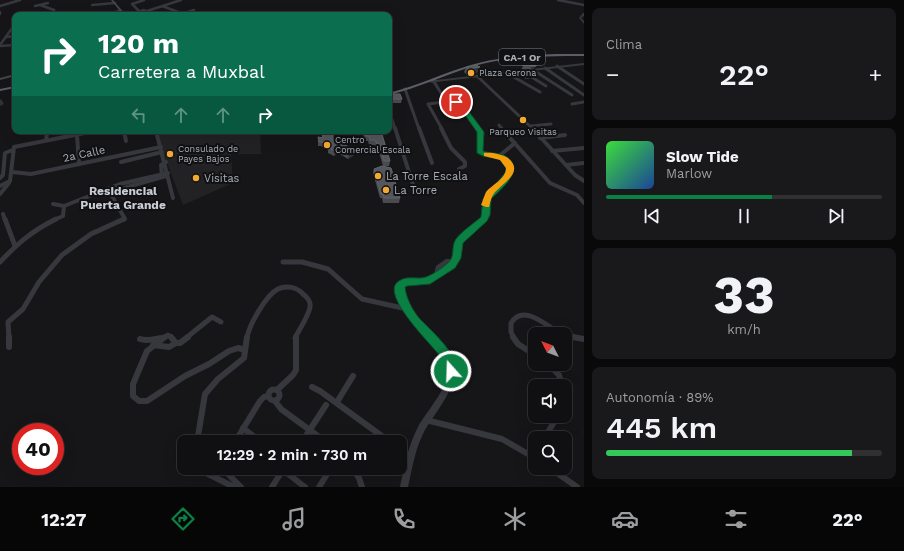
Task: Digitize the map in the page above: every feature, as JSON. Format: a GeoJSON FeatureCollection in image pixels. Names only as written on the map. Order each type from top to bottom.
{"type":"FeatureCollection","features":[{"type":"Feature","properties":{"kind":"highway","name":"CA-1 Or"},"geometry":{"type":"LineString","coordinates":[[392,91],[434,80],[473,65],[498,60],[584,54]]}},
{"type":"Feature","properties":{"kind":"highway","name":"CA-1 Or"},"geometry":{"type":"LineString","coordinates":[[392,91],[457,67],[484,61],[527,55],[584,54]]}},
{"type":"Feature","properties":{"kind":"highway"},"geometry":{"type":"LineString","coordinates":[[528,57],[584,59]]}},
{"type":"Feature","properties":{"kind":"highway"},"geometry":{"type":"LineString","coordinates":[[0,91],[12,89]]}},
{"type":"Feature","properties":{"kind":"main road"},"geometry":{"type":"LineString","coordinates":[[114,3],[122,12]]}},
{"type":"Feature","properties":{"kind":"main road"},"geometry":{"type":"LineString","coordinates":[[0,78],[12,75]]}},
{"type":"Feature","properties":{"kind":"street"},"geometry":{"type":"LineString","coordinates":[[0,6],[20,0]]}},
{"type":"Feature","properties":{"kind":"street"},"geometry":{"type":"LineString","coordinates":[[131,1],[135,2],[144,0]]}},
{"type":"Feature","properties":{"kind":"street"},"geometry":{"type":"LineString","coordinates":[[135,2],[132,5],[140,11],[181,0]]}},
{"type":"Feature","properties":{"kind":"street"},"geometry":{"type":"LineString","coordinates":[[558,0],[584,5]]}},
{"type":"Feature","properties":{"kind":"street"},"geometry":{"type":"LineString","coordinates":[[35,6],[48,3]]}},
{"type":"Feature","properties":{"kind":"street"},"geometry":{"type":"LineString","coordinates":[[92,6],[114,3]]}},
{"type":"Feature","properties":{"kind":"street"},"geometry":{"type":"LineString","coordinates":[[99,8],[114,3]]}},
{"type":"Feature","properties":{"kind":"street"},"geometry":{"type":"LineString","coordinates":[[40,4],[54,10],[54,12]]}},
{"type":"Feature","properties":{"kind":"street"},"geometry":{"type":"LineString","coordinates":[[162,6],[176,12]]}},
{"type":"Feature","properties":{"kind":"street"},"geometry":{"type":"LineString","coordinates":[[107,10],[120,9]]}},
{"type":"Feature","properties":{"kind":"street"},"geometry":{"type":"LineString","coordinates":[[112,12],[120,9]]}},
{"type":"Feature","properties":{"kind":"street"},"geometry":{"type":"LineString","coordinates":[[187,12],[194,10]]}},
{"type":"Feature","properties":{"kind":"street"},"geometry":{"type":"LineString","coordinates":[[584,14],[580,18],[584,23]]}},
{"type":"Feature","properties":{"kind":"street"},"geometry":{"type":"LineString","coordinates":[[0,45],[12,28]]}},
{"type":"Feature","properties":{"kind":"street"},"geometry":{"type":"LineString","coordinates":[[6,37],[12,36]]}},
{"type":"Feature","properties":{"kind":"street"},"geometry":{"type":"LineString","coordinates":[[0,45],[12,45]]}},
{"type":"Feature","properties":{"kind":"street"},"geometry":{"type":"LineString","coordinates":[[404,487],[418,437],[430,421],[445,393],[450,380],[451,371],[449,362],[444,352],[407,309],[400,293],[399,285],[403,282],[422,282],[447,269],[456,261],[459,242],[484,219],[486,215],[487,199],[510,172],[507,162],[499,156],[485,155],[480,152],[481,132],[460,103],[444,98],[434,80],[479,77],[505,72],[584,64]]}},
{"type":"Feature","properties":{"kind":"street"},"geometry":{"type":"LineString","coordinates":[[557,66],[584,84]]}},
{"type":"Feature","properties":{"kind":"street"},"geometry":{"type":"LineString","coordinates":[[545,68],[584,95]]}},
{"type":"Feature","properties":{"kind":"street"},"geometry":{"type":"LineString","coordinates":[[533,70],[572,95]]}},
{"type":"Feature","properties":{"kind":"street"},"geometry":{"type":"LineString","coordinates":[[522,71],[546,86]]}},
{"type":"Feature","properties":{"kind":"street"},"geometry":{"type":"LineString","coordinates":[[505,72],[540,92]]}},
{"type":"Feature","properties":{"kind":"street"},"geometry":{"type":"LineString","coordinates":[[479,77],[531,126],[540,138],[583,180]]}},
{"type":"Feature","properties":{"kind":"street"},"geometry":{"type":"LineString","coordinates":[[405,89],[432,163]]}},
{"type":"Feature","properties":{"kind":"street"},"geometry":{"type":"LineString","coordinates":[[452,101],[428,104],[451,148],[465,162],[465,166],[459,169]]}},
{"type":"Feature","properties":{"kind":"street"},"geometry":{"type":"LineString","coordinates":[[572,104],[584,102]]}},
{"type":"Feature","properties":{"kind":"street"},"geometry":{"type":"LineString","coordinates":[[392,119],[414,188]]}},
{"type":"Feature","properties":{"kind":"street"},"geometry":{"type":"LineString","coordinates":[[531,126],[551,124]]}},
{"type":"Feature","properties":{"kind":"street"},"geometry":{"type":"LineString","coordinates":[[499,125],[550,183],[577,195],[584,203]]}},
{"type":"Feature","properties":{"kind":"street"},"geometry":{"type":"LineString","coordinates":[[46,140],[47,134]]}},
{"type":"Feature","properties":{"kind":"street"},"geometry":{"type":"LineString","coordinates":[[0,178],[4,175],[5,153],[13,150],[14,147],[77,134],[79,164]]}},
{"type":"Feature","properties":{"kind":"street"},"geometry":{"type":"LineString","coordinates":[[125,134],[126,141]]}},
{"type":"Feature","properties":{"kind":"street"},"geometry":{"type":"LineString","coordinates":[[157,134],[166,162],[173,198]]}},
{"type":"Feature","properties":{"kind":"street"},"geometry":{"type":"LineString","coordinates":[[540,138],[564,135]]}},
{"type":"Feature","properties":{"kind":"street"},"geometry":{"type":"LineString","coordinates":[[499,156],[515,143]]}},
{"type":"Feature","properties":{"kind":"street","name":"2a Calle"},"geometry":{"type":"LineString","coordinates":[[12,172],[28,174],[161,147]]}},
{"type":"Feature","properties":{"kind":"street"},"geometry":{"type":"LineString","coordinates":[[552,150],[584,148]]}},
{"type":"Feature","properties":{"kind":"street"},"geometry":{"type":"LineString","coordinates":[[0,194],[10,181],[13,150]]}},
{"type":"Feature","properties":{"kind":"street"},"geometry":{"type":"LineString","coordinates":[[121,162],[162,152]]}},
{"type":"Feature","properties":{"kind":"street"},"geometry":{"type":"LineString","coordinates":[[162,176],[161,165],[166,162]]}},
{"type":"Feature","properties":{"kind":"street"},"geometry":{"type":"LineString","coordinates":[[566,165],[584,163]]}},
{"type":"Feature","properties":{"kind":"street"},"geometry":{"type":"LineString","coordinates":[[111,194],[127,187],[168,174]]}},
{"type":"Feature","properties":{"kind":"street"},"geometry":{"type":"LineString","coordinates":[[53,204],[64,206],[120,184],[162,176]]}},
{"type":"Feature","properties":{"kind":"street"},"geometry":{"type":"LineString","coordinates":[[0,186],[10,181]]}},
{"type":"Feature","properties":{"kind":"street"},"geometry":{"type":"LineString","coordinates":[[10,347],[8,322],[23,309],[39,282],[53,264],[90,234],[119,223],[125,219],[108,189]]}},
{"type":"Feature","properties":{"kind":"street"},"geometry":{"type":"LineString","coordinates":[[0,262],[15,246],[44,225],[63,216],[64,206]]}},
{"type":"Feature","properties":{"kind":"street"},"geometry":{"type":"LineString","coordinates":[[3,214],[15,246]]}},
{"type":"Feature","properties":{"kind":"street"},"geometry":{"type":"LineString","coordinates":[[283,262],[302,262],[328,269],[362,299],[407,309]]}},
{"type":"Feature","properties":{"kind":"street"},"geometry":{"type":"LineString","coordinates":[[199,435],[206,394],[218,380],[244,358],[248,330],[253,319],[273,292],[279,288],[298,289],[308,298],[310,303],[308,312],[295,338],[296,370],[293,375],[277,390],[271,390],[268,396],[264,397],[260,401],[239,435]]}},
{"type":"Feature","properties":{"kind":"street"},"geometry":{"type":"LineString","coordinates":[[528,350],[518,344],[512,336],[510,326],[514,319],[522,315],[530,315],[539,319],[548,327]]}},
{"type":"Feature","properties":{"kind":"street"},"geometry":{"type":"LineString","coordinates":[[154,345],[169,347],[184,341],[212,317],[221,322]]}},
{"type":"Feature","properties":{"kind":"street"},"geometry":{"type":"LineString","coordinates":[[176,343],[169,335],[147,351],[132,391],[132,396],[136,400],[142,402],[153,398],[185,376],[209,364],[228,351],[238,348],[245,350]]}},
{"type":"Feature","properties":{"kind":"street"},"geometry":{"type":"LineString","coordinates":[[572,336],[584,339]]}},
{"type":"Feature","properties":{"kind":"street"},"geometry":{"type":"LineString","coordinates":[[140,338],[146,341],[156,338],[163,338]]}},
{"type":"Feature","properties":{"kind":"street"},"geometry":{"type":"LineString","coordinates":[[337,402],[353,376]]}},
{"type":"Feature","properties":{"kind":"street"},"geometry":{"type":"LineString","coordinates":[[312,387],[337,402],[381,435]]}},
{"type":"Feature","properties":{"kind":"street"},"geometry":{"type":"LineString","coordinates":[[275,401],[280,396],[277,390]]}},
{"type":"Feature","properties":{"kind":"street"},"geometry":{"type":"LineString","coordinates":[[268,396],[271,400],[275,401],[281,409],[317,435]]}},
{"type":"Feature","properties":{"kind":"street"},"geometry":{"type":"LineString","coordinates":[[307,435],[326,405]]}},
{"type":"Feature","properties":{"kind":"street"},"geometry":{"type":"LineString","coordinates":[[430,421],[502,439],[528,453]]}},
{"type":"Feature","properties":{"kind":"street"},"geometry":{"type":"LineString","coordinates":[[243,428],[252,435]]}},
{"type":"Feature","properties":{"kind":"street"},"geometry":{"type":"LineString","coordinates":[[407,455],[411,458]]}},
{"type":"Feature","properties":{"kind":"street"},"geometry":{"type":"LineString","coordinates":[[211,475],[234,487]]}},
{"type":"Feature","properties":{"kind":"street"},"geometry":{"type":"LineString","coordinates":[[228,475],[241,487]]}},
{"type":"Feature","properties":{"kind":"street"},"geometry":{"type":"LineString","coordinates":[[272,487],[280,475]]}},
{"type":"Feature","properties":{"kind":"street"},"geometry":{"type":"LineString","coordinates":[[291,475],[306,487]]}},
{"type":"Feature","properties":{"kind":"street"},"geometry":{"type":"LineString","coordinates":[[319,487],[327,475]]}},
{"type":"Feature","properties":{"kind":"street"},"geometry":{"type":"LineString","coordinates":[[356,475],[362,487]]}},
{"type":"Feature","properties":{"kind":"street"},"geometry":{"type":"LineString","coordinates":[[560,475],[577,487]]}},
{"type":"Feature","properties":{"kind":"shaded area"},"geometry":{"type":"Polygon","coordinates":[[[159,134],[260,134],[261,154],[231,154],[233,183],[183,205],[161,147],[159,134]]]}},
{"type":"Feature","properties":{"kind":"building"},"geometry":{"type":"Polygon","coordinates":[[[527,58],[537,64],[527,61],[524,63],[518,60],[527,58]]]}},
{"type":"Feature","properties":{"kind":"building"},"geometry":{"type":"Polygon","coordinates":[[[527,61],[535,66],[525,62],[527,61]]]}},
{"type":"Feature","properties":{"kind":"building"},"geometry":{"type":"Polygon","coordinates":[[[476,65],[480,67],[469,69],[466,67],[476,65]]]}},
{"type":"Feature","properties":{"kind":"building"},"geometry":{"type":"Polygon","coordinates":[[[392,94],[400,94],[402,99],[392,99],[392,94]]]}},
{"type":"Feature","properties":{"kind":"building"},"geometry":{"type":"Polygon","coordinates":[[[322,134],[333,134],[333,139],[355,150],[349,154],[339,149],[335,151],[329,148],[331,147],[319,142],[318,137],[323,138],[322,134]]]}},
{"type":"Feature","properties":{"kind":"building"},"geometry":{"type":"Polygon","coordinates":[[[365,134],[382,134],[390,161],[384,161],[379,144],[377,144],[375,140],[370,140],[369,136],[366,136],[365,134]]]}},
{"type":"Feature","properties":{"kind":"building","name":"La Torre"},"geometry":{"type":"Polygon","coordinates":[[[382,166],[391,168],[400,198],[384,198],[383,194],[381,194],[374,169],[382,166]]]}},
{"type":"Feature","properties":{"kind":"slow traffic"},"geometry":{"type":"LineString","coordinates":[[486,155],[503,158],[509,165],[510,172],[490,194],[486,205]]}},
{"type":"Feature","properties":{"kind":"place","name":"Plaza Gerona"},"geometry":{"type":"Point","coordinates":[471,73]}},
{"type":"Feature","properties":{"kind":"place","name":"Parqueo Visitas"},"geometry":{"type":"Point","coordinates":[523,120]}},
{"type":"Feature","properties":{"kind":"place","name":"Centro Comercial Escala"},"geometry":{"type":"Point","coordinates":[327,145]}},
{"type":"Feature","properties":{"kind":"place","name":"Consulado de Payes Bajos"},"geometry":{"type":"Point","coordinates":[170,154]}},
{"type":"Feature","properties":{"kind":"place","name":"La Torre Escala"},"geometry":{"type":"Point","coordinates":[378,176]}},
{"type":"Feature","properties":{"kind":"place","name":"Visitas"},"geometry":{"type":"Point","coordinates":[196,178]}},
{"type":"Feature","properties":{"kind":"place","name":"La Torre"},"geometry":{"type":"Point","coordinates":[386,190]}},
{"type":"Feature","properties":{"kind":"district","name":"Residencial Puerta Grande"},"geometry":{"type":"Point","coordinates":[123,198]}},
{"type":"Feature","properties":{"kind":"route"},"geometry":{"type":"LineString","coordinates":[[451,371],[449,362],[444,352],[407,309],[400,293],[399,285],[401,283],[412,281],[427,282],[452,266],[457,258],[459,242],[484,219],[486,215],[487,199],[510,172],[509,165],[503,158],[485,155],[479,151],[482,134],[460,103],[456,102]]}}]}
